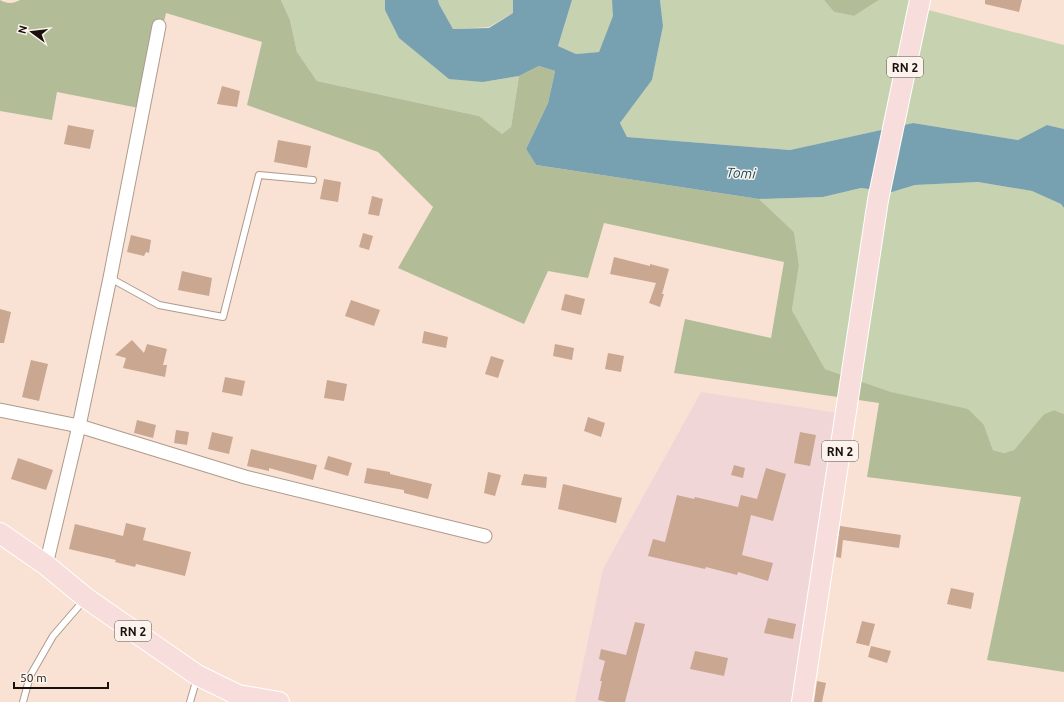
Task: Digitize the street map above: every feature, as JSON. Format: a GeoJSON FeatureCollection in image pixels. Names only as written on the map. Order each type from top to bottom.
{"type":"FeatureCollection","features":[{"type":"Feature","properties":{"kind":"main road","name":"RN 2"},"geometry":{"type":"LineString","coordinates":[[802,702],[878,200],[920,0]]}},
{"type":"Feature","properties":{"kind":"main road","name":"RN 2"},"geometry":{"type":"LineString","coordinates":[[0,533],[46,565],[86,598],[198,675],[238,695],[279,702]]}},
{"type":"Feature","properties":{"kind":"street"},"geometry":{"type":"LineString","coordinates":[[46,565],[79,426],[110,278],[159,26]]}},
{"type":"Feature","properties":{"kind":"street"},"geometry":{"type":"LineString","coordinates":[[0,410],[79,426],[245,477],[485,536]]}},
{"type":"Feature","properties":{"kind":"lane"},"geometry":{"type":"LineString","coordinates":[[110,278],[159,305],[224,318],[259,175],[313,180]]}},
{"type":"Feature","properties":{"kind":"lane"},"geometry":{"type":"LineString","coordinates":[[23,702],[30,676],[53,636],[86,598]]}},
{"type":"Feature","properties":{"kind":"lane"},"geometry":{"type":"LineString","coordinates":[[190,702],[198,675]]}},
{"type":"Feature","properties":{"kind":"shaded area"},"geometry":{"type":"Polygon","coordinates":[[[701,392],[838,413],[794,702],[575,702],[603,569],[701,392]]]}},
{"type":"Feature","properties":{"kind":"green space"},"geometry":{"type":"Polygon","coordinates":[[[0,0],[10,3],[20,0],[281,0],[290,20],[297,52],[317,81],[479,116],[502,134],[511,127],[519,76],[539,66],[555,71],[548,103],[526,149],[536,165],[759,199],[794,232],[799,265],[792,310],[825,369],[891,392],[968,409],[984,425],[993,450],[1004,453],[1014,450],[1044,414],[1054,410],[1064,414],[1064,672],[987,660],[1021,497],[867,477],[879,403],[674,373],[685,319],[771,338],[784,262],[604,223],[588,278],[548,271],[524,324],[398,268],[433,207],[378,152],[247,105],[262,42],[166,13],[144,109],[57,92],[52,120],[0,111],[0,0]]]}},
{"type":"Feature","properties":{"kind":"green space"},"geometry":{"type":"Polygon","coordinates":[[[281,0],[385,0],[385,10],[483,82],[519,76],[511,127],[502,134],[479,116],[317,81],[297,52],[290,20],[281,0]]]}},
{"type":"Feature","properties":{"kind":"green space"},"geometry":{"type":"Polygon","coordinates":[[[438,0],[513,0],[513,13],[489,27],[453,29],[438,0]]]}},
{"type":"Feature","properties":{"kind":"green space"},"geometry":{"type":"Polygon","coordinates":[[[572,0],[612,0],[614,16],[599,52],[576,54],[558,46],[572,0]]]}},
{"type":"Feature","properties":{"kind":"green space"},"geometry":{"type":"Polygon","coordinates":[[[660,0],[824,0],[834,12],[854,16],[879,0],[910,0],[909,5],[1064,45],[1064,129],[1047,125],[1018,140],[913,123],[790,150],[627,137],[620,123],[652,80],[663,26],[660,0]]]}},
{"type":"Feature","properties":{"kind":"green space"},"geometry":{"type":"Polygon","coordinates":[[[824,0],[879,0],[854,16],[834,12],[824,0]]]}},
{"type":"Feature","properties":{"kind":"green space"},"geometry":{"type":"Polygon","coordinates":[[[978,182],[1032,191],[1061,204],[1064,208],[1064,414],[1054,410],[1044,414],[1014,450],[1004,453],[993,450],[984,425],[825,369],[792,310],[799,265],[794,232],[759,199],[823,197],[861,188],[892,192],[915,185],[978,182]]]}},
{"type":"Feature","properties":{"kind":"water","name":"Tomi"},"geometry":{"type":"Polygon","coordinates":[[[385,0],[438,0],[453,29],[489,28],[513,13],[513,0],[572,0],[558,46],[576,54],[599,52],[613,16],[612,0],[660,0],[663,26],[652,80],[620,123],[627,137],[790,150],[913,123],[1018,140],[1047,125],[1064,129],[1064,208],[1061,204],[1032,191],[978,182],[915,185],[892,192],[861,188],[823,197],[759,199],[536,165],[526,149],[548,103],[555,71],[539,66],[519,76],[483,82],[449,79],[399,38],[385,10],[385,0]]]}},
{"type":"Feature","properties":{"kind":"building"},"geometry":{"type":"Polygon","coordinates":[[[985,0],[1022,0],[1019,12],[985,4],[985,0]]]}},
{"type":"Feature","properties":{"kind":"building"},"geometry":{"type":"Polygon","coordinates":[[[222,86],[240,91],[237,107],[217,104],[222,86]]]}},
{"type":"Feature","properties":{"kind":"building"},"geometry":{"type":"Polygon","coordinates":[[[68,125],[94,130],[90,149],[64,144],[68,125]]]}},
{"type":"Feature","properties":{"kind":"building"},"geometry":{"type":"Polygon","coordinates":[[[278,140],[311,146],[307,168],[274,162],[278,140]]]}},
{"type":"Feature","properties":{"kind":"building"},"geometry":{"type":"Polygon","coordinates":[[[324,179],[341,182],[338,202],[320,199],[324,179]]]}},
{"type":"Feature","properties":{"kind":"building"},"geometry":{"type":"Polygon","coordinates":[[[372,196],[383,199],[379,216],[368,214],[372,196]]]}},
{"type":"Feature","properties":{"kind":"building"},"geometry":{"type":"Polygon","coordinates":[[[363,233],[373,236],[369,250],[359,247],[363,233]]]}},
{"type":"Feature","properties":{"kind":"building"},"geometry":{"type":"Polygon","coordinates":[[[131,235],[151,240],[149,253],[146,252],[144,256],[127,252],[131,235]]]}},
{"type":"Feature","properties":{"kind":"building"},"geometry":{"type":"Polygon","coordinates":[[[614,257],[669,269],[660,307],[649,303],[656,283],[610,274],[614,257]]]}},
{"type":"Feature","properties":{"kind":"building"},"geometry":{"type":"Polygon","coordinates":[[[182,271],[212,278],[209,296],[178,290],[182,271]]]}},
{"type":"Feature","properties":{"kind":"building"},"geometry":{"type":"Polygon","coordinates":[[[565,294],[585,299],[581,315],[561,310],[565,294]]]}},
{"type":"Feature","properties":{"kind":"building"},"geometry":{"type":"Polygon","coordinates":[[[351,300],[380,310],[374,326],[345,316],[351,300]]]}},
{"type":"Feature","properties":{"kind":"building"},"geometry":{"type":"Polygon","coordinates":[[[0,309],[11,312],[4,343],[0,343],[0,309]]]}},
{"type":"Feature","properties":{"kind":"building"},"geometry":{"type":"Polygon","coordinates":[[[424,331],[448,337],[446,348],[422,343],[424,331]]]}},
{"type":"Feature","properties":{"kind":"building"},"geometry":{"type":"Polygon","coordinates":[[[132,340],[144,353],[147,344],[167,349],[163,365],[167,365],[165,377],[123,368],[126,358],[115,355],[132,340]]]}},
{"type":"Feature","properties":{"kind":"building"},"geometry":{"type":"Polygon","coordinates":[[[555,344],[574,348],[572,360],[553,356],[555,344]]]}},
{"type":"Feature","properties":{"kind":"building"},"geometry":{"type":"Polygon","coordinates":[[[608,353],[624,356],[621,372],[605,369],[608,353]]]}},
{"type":"Feature","properties":{"kind":"building"},"geometry":{"type":"Polygon","coordinates":[[[491,356],[504,360],[498,378],[485,374],[491,356]]]}},
{"type":"Feature","properties":{"kind":"building"},"geometry":{"type":"Polygon","coordinates":[[[31,360],[48,364],[39,401],[22,397],[31,360]]]}},
{"type":"Feature","properties":{"kind":"building"},"geometry":{"type":"Polygon","coordinates":[[[225,377],[245,381],[242,396],[222,392],[225,377]]]}},
{"type":"Feature","properties":{"kind":"building"},"geometry":{"type":"Polygon","coordinates":[[[327,380],[347,384],[344,401],[324,398],[327,380]]]}},
{"type":"Feature","properties":{"kind":"building"},"geometry":{"type":"Polygon","coordinates":[[[588,417],[605,423],[601,437],[584,431],[588,417]]]}},
{"type":"Feature","properties":{"kind":"building"},"geometry":{"type":"Polygon","coordinates":[[[137,420],[156,425],[153,438],[134,433],[137,420]]]}},
{"type":"Feature","properties":{"kind":"building"},"geometry":{"type":"Polygon","coordinates":[[[176,430],[189,432],[187,445],[174,443],[176,430]]]}},
{"type":"Feature","properties":{"kind":"building"},"geometry":{"type":"Polygon","coordinates":[[[212,432],[233,437],[229,454],[208,449],[212,432]]]}},
{"type":"Feature","properties":{"kind":"building"},"geometry":{"type":"Polygon","coordinates":[[[800,432],[816,435],[810,466],[794,463],[800,432]]]}},
{"type":"Feature","properties":{"kind":"building"},"geometry":{"type":"Polygon","coordinates":[[[251,449],[317,465],[313,480],[269,468],[269,471],[247,466],[251,449]]]}},
{"type":"Feature","properties":{"kind":"building"},"geometry":{"type":"Polygon","coordinates":[[[328,456],[352,463],[348,476],[324,469],[328,456]]]}},
{"type":"Feature","properties":{"kind":"building"},"geometry":{"type":"Polygon","coordinates":[[[18,458],[53,470],[46,490],[11,479],[18,458]]]}},
{"type":"Feature","properties":{"kind":"building"},"geometry":{"type":"Polygon","coordinates":[[[734,465],[745,468],[743,478],[731,475],[734,465]]]}},
{"type":"Feature","properties":{"kind":"building"},"geometry":{"type":"Polygon","coordinates":[[[367,468],[390,472],[390,474],[432,484],[428,499],[404,493],[404,490],[364,483],[367,468]]]}},
{"type":"Feature","properties":{"kind":"building"},"geometry":{"type":"Polygon","coordinates":[[[766,468],[786,474],[773,521],[751,515],[742,555],[773,563],[768,581],[738,572],[737,575],[706,567],[705,569],[648,556],[653,539],[665,542],[677,495],[694,499],[695,497],[738,507],[741,495],[757,499],[766,468]]]}},
{"type":"Feature","properties":{"kind":"building"},"geometry":{"type":"Polygon","coordinates":[[[488,472],[501,475],[495,496],[484,493],[488,472]]]}},
{"type":"Feature","properties":{"kind":"building"},"geometry":{"type":"Polygon","coordinates":[[[524,474],[547,477],[546,488],[521,485],[524,474]]]}},
{"type":"Feature","properties":{"kind":"building"},"geometry":{"type":"Polygon","coordinates":[[[563,484],[622,498],[616,523],[558,509],[563,484]]]}},
{"type":"Feature","properties":{"kind":"building"},"geometry":{"type":"Polygon","coordinates":[[[126,523],[146,528],[143,540],[191,552],[185,576],[136,564],[135,567],[115,562],[116,560],[69,549],[75,524],[123,536],[126,523]]]}},
{"type":"Feature","properties":{"kind":"building"},"geometry":{"type":"Polygon","coordinates":[[[840,526],[901,535],[899,548],[843,540],[841,558],[836,557],[840,526]]]}},
{"type":"Feature","properties":{"kind":"building"},"geometry":{"type":"Polygon","coordinates":[[[951,588],[974,593],[971,609],[947,604],[951,588]]]}},
{"type":"Feature","properties":{"kind":"building"},"geometry":{"type":"Polygon","coordinates":[[[768,618],[796,624],[793,639],[764,633],[768,618]]]}},
{"type":"Feature","properties":{"kind":"building"},"geometry":{"type":"Polygon","coordinates":[[[862,621],[875,624],[869,646],[856,643],[862,621]]]}},
{"type":"Feature","properties":{"kind":"building"},"geometry":{"type":"Polygon","coordinates":[[[635,622],[645,624],[625,702],[607,702],[598,700],[602,681],[600,681],[605,661],[599,659],[601,649],[626,655],[635,622]]]}},
{"type":"Feature","properties":{"kind":"building"},"geometry":{"type":"Polygon","coordinates":[[[871,646],[891,651],[887,663],[868,657],[871,646]]]}},
{"type":"Feature","properties":{"kind":"building"},"geometry":{"type":"Polygon","coordinates":[[[695,651],[728,658],[724,676],[690,669],[695,651]]]}},
{"type":"Feature","properties":{"kind":"building"},"geometry":{"type":"Polygon","coordinates":[[[817,681],[826,683],[822,702],[814,702],[817,681]]]}}]}
